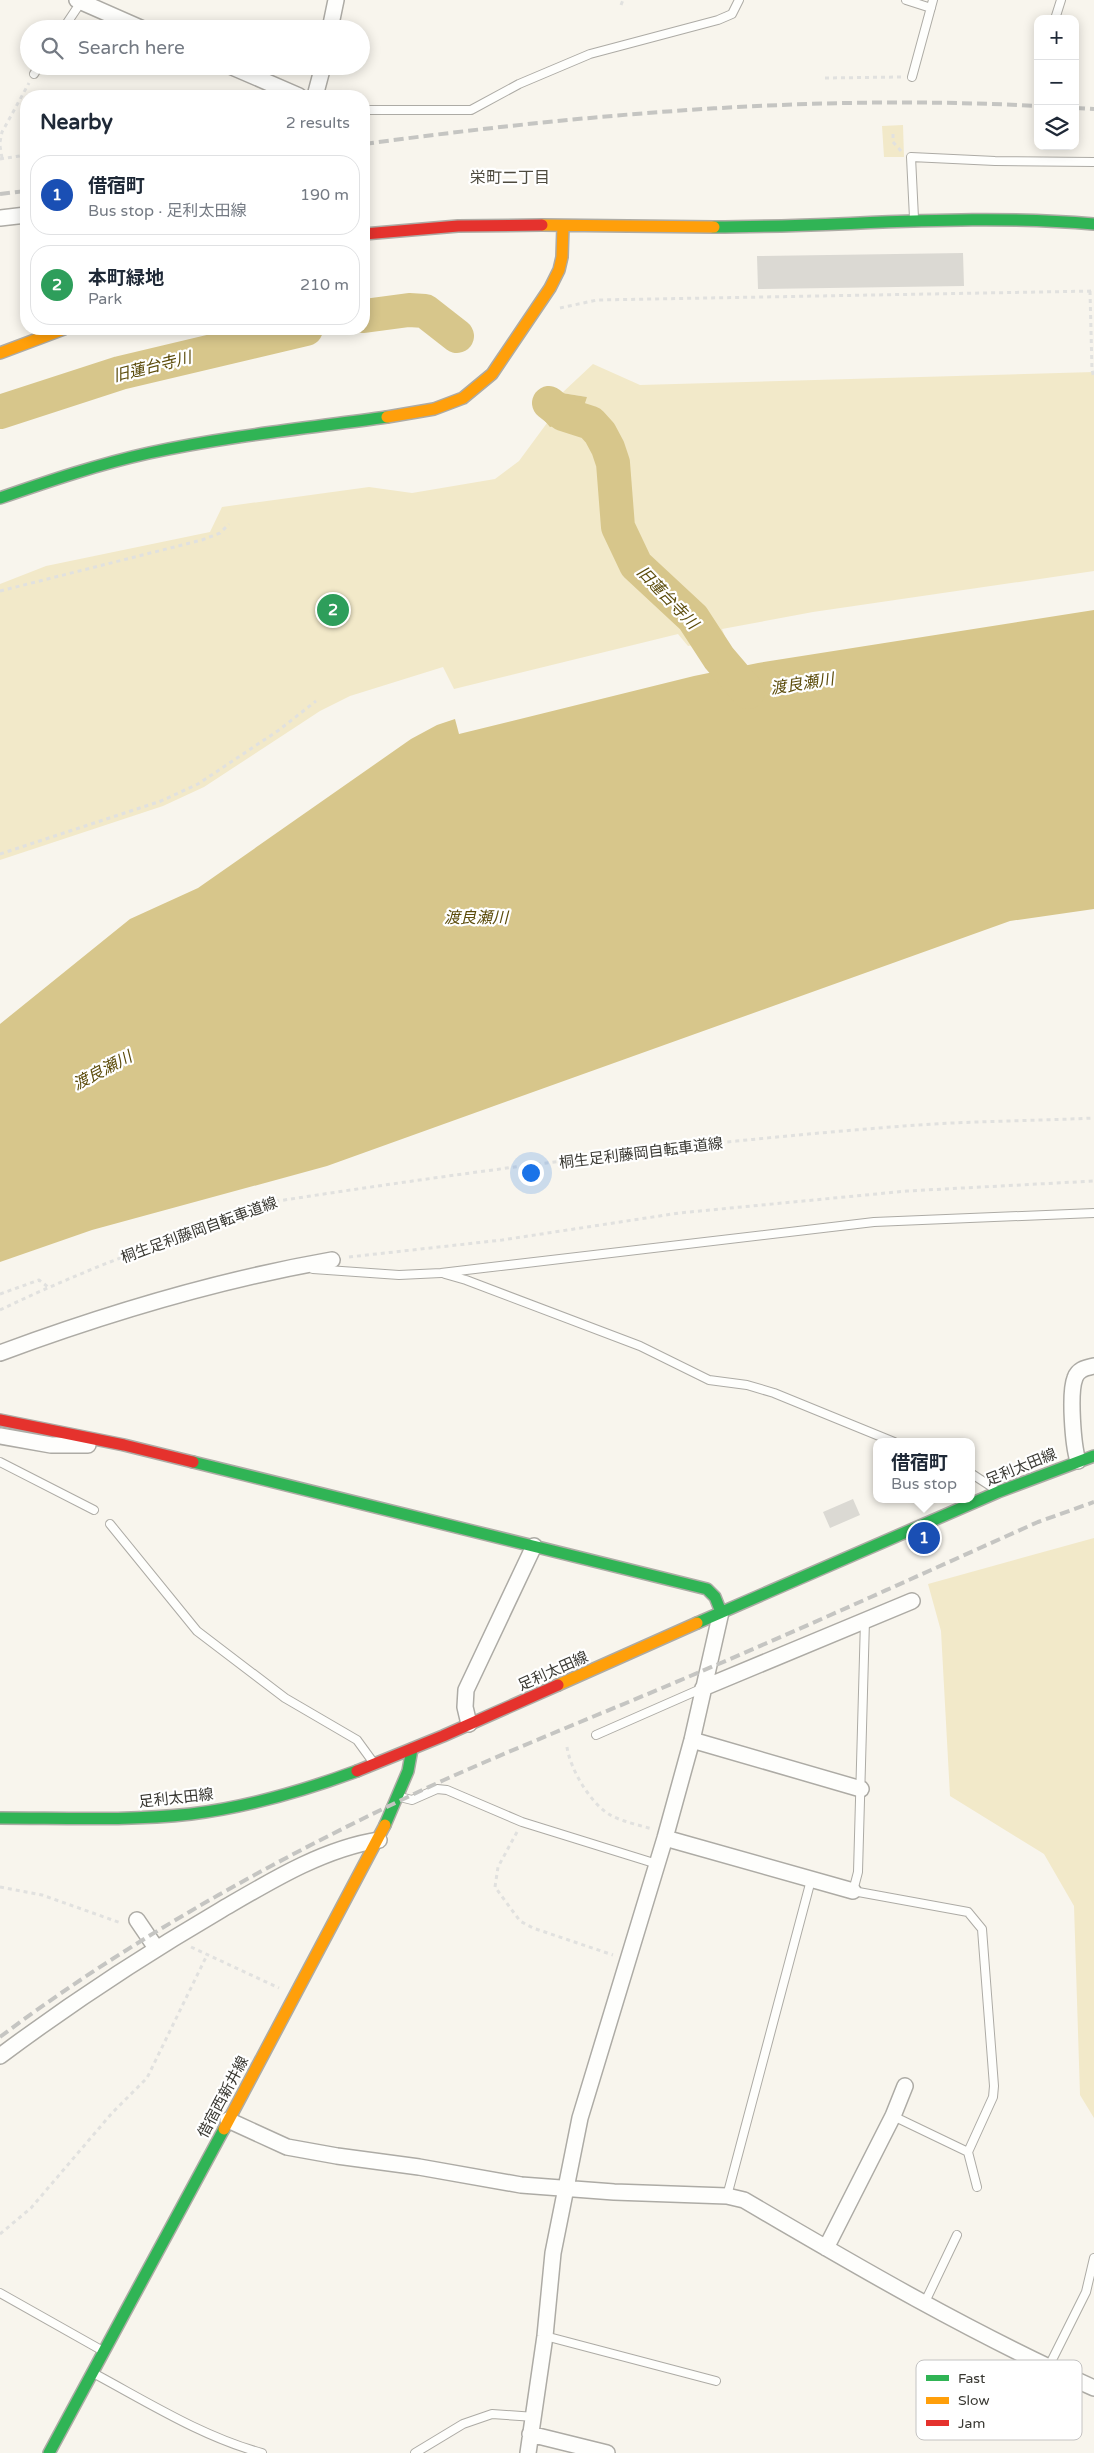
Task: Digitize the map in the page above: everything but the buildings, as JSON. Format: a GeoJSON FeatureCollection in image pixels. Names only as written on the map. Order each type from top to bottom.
{"type":"FeatureCollection","features":[{"type":"Feature","properties":{"kind":"street"},"geometry":{"type":"LineString","coordinates":[[332,20],[336,0]]}},
{"type":"Feature","properties":{"kind":"street"},"geometry":{"type":"LineString","coordinates":[[79,1],[122,20]]}},
{"type":"Feature","properties":{"kind":"street"},"geometry":{"type":"LineString","coordinates":[[251,75],[285,90]]}},
{"type":"Feature","properties":{"kind":"street"},"geometry":{"type":"LineString","coordinates":[[317,90],[321,75]]}},
{"type":"Feature","properties":{"kind":"street"},"geometry":{"type":"LineString","coordinates":[[0,218],[20,215]]}},
{"type":"Feature","properties":{"kind":"street"},"geometry":{"type":"LineString","coordinates":[[370,233],[444,225],[741,227],[914,220],[1028,219],[1094,224]]}},
{"type":"Feature","properties":{"kind":"street"},"geometry":{"type":"LineString","coordinates":[[0,498],[63,476],[148,453],[230,438],[434,410],[463,398],[492,374],[550,288],[562,257],[563,226]]}},
{"type":"Feature","properties":{"kind":"street"},"geometry":{"type":"LineString","coordinates":[[0,353],[48,335]]}},
{"type":"Feature","properties":{"kind":"street"},"geometry":{"type":"LineString","coordinates":[[0,1353],[67,1328],[163,1299],[294,1267],[332,1260]]}},
{"type":"Feature","properties":{"kind":"street"},"geometry":{"type":"LineString","coordinates":[[1078,1461],[1072,1432],[1074,1379],[1080,1370],[1094,1366]]}},
{"type":"Feature","properties":{"kind":"street"},"geometry":{"type":"LineString","coordinates":[[0,1420],[124,1445],[534,1546],[707,1590],[715,1597],[721,1612],[692,1740],[665,1838],[580,2118],[553,2253],[545,2336],[528,2453]]}},
{"type":"Feature","properties":{"kind":"street"},"geometry":{"type":"LineString","coordinates":[[0,1436],[51,1445],[124,1445]]}},
{"type":"Feature","properties":{"kind":"street","name":"足利太田線"},"geometry":{"type":"LineString","coordinates":[[975,1502],[1094,1456]]}},
{"type":"Feature","properties":{"kind":"street","name":"足利太田線"},"geometry":{"type":"LineString","coordinates":[[0,1818],[126,1818],[218,1810],[279,1796],[412,1749],[973,1503]]}},
{"type":"Feature","properties":{"kind":"street"},"geometry":{"type":"LineString","coordinates":[[468,1724],[465,1707],[466,1690],[534,1546]]}},
{"type":"Feature","properties":{"kind":"street"},"geometry":{"type":"LineString","coordinates":[[703,1688],[912,1601]]}},
{"type":"Feature","properties":{"kind":"street"},"geometry":{"type":"LineString","coordinates":[[692,1740],[861,1789]]}},
{"type":"Feature","properties":{"kind":"street","name":"借宿西新井線"},"geometry":{"type":"LineString","coordinates":[[49,2453],[90,2372],[379,1840],[408,1771],[412,1749]]}},
{"type":"Feature","properties":{"kind":"street"},"geometry":{"type":"LineString","coordinates":[[665,1838],[853,1891]]}},
{"type":"Feature","properties":{"kind":"street"},"geometry":{"type":"LineString","coordinates":[[0,2056],[50,2019],[156,1948],[259,1888],[326,1854],[353,1845],[379,1840]]}},
{"type":"Feature","properties":{"kind":"street"},"geometry":{"type":"LineString","coordinates":[[137,1920],[156,1948]]}},
{"type":"Feature","properties":{"kind":"street"},"geometry":{"type":"LineString","coordinates":[[826,2248],[893,2116],[905,2086]]}},
{"type":"Feature","properties":{"kind":"street"},"geometry":{"type":"LineString","coordinates":[[228,2120],[287,2147],[521,2185],[614,2192],[727,2196],[744,2200],[826,2248],[1033,2360]]}},
{"type":"Feature","properties":{"kind":"street"},"geometry":{"type":"LineString","coordinates":[[1082,2383],[1094,2388]]}},
{"type":"Feature","properties":{"kind":"street"},"geometry":{"type":"LineString","coordinates":[[530,2434],[574,2449],[607,2453]]}},
{"type":"Feature","properties":{"kind":"lane"},"geometry":{"type":"LineString","coordinates":[[370,110],[471,110],[519,84],[590,54],[725,17],[732,14],[739,0]]}},
{"type":"Feature","properties":{"kind":"lane"},"geometry":{"type":"LineString","coordinates":[[906,0],[932,4],[912,77]]}},
{"type":"Feature","properties":{"kind":"lane"},"geometry":{"type":"LineString","coordinates":[[1056,15],[1060,0]]}},
{"type":"Feature","properties":{"kind":"lane"},"geometry":{"type":"LineString","coordinates":[[69,20],[79,1]]}},
{"type":"Feature","properties":{"kind":"lane"},"geometry":{"type":"LineString","coordinates":[[914,220],[911,157],[995,161],[1094,162]]}},
{"type":"Feature","properties":{"kind":"lane"},"geometry":{"type":"LineString","coordinates":[[294,1267],[399,1275],[441,1273],[874,1222],[1094,1213]]}},
{"type":"Feature","properties":{"kind":"lane"},"geometry":{"type":"LineString","coordinates":[[441,1273],[466,1280],[640,1346],[709,1380],[747,1386],[774,1393],[884,1438]]}},
{"type":"Feature","properties":{"kind":"lane"},"geometry":{"type":"LineString","coordinates":[[0,1462],[94,1510]]}},
{"type":"Feature","properties":{"kind":"lane"},"geometry":{"type":"LineString","coordinates":[[975,1476],[998,1492]]}},
{"type":"Feature","properties":{"kind":"lane"},"geometry":{"type":"LineString","coordinates":[[110,1524],[197,1631],[285,1698],[339,1727],[357,1740],[374,1764]]}},
{"type":"Feature","properties":{"kind":"lane"},"geometry":{"type":"LineString","coordinates":[[865,1620],[858,1872],[853,1891],[968,1912],[982,1929],[994,2086],[993,2097],[968,2152],[977,2187]]}},
{"type":"Feature","properties":{"kind":"lane"},"geometry":{"type":"LineString","coordinates":[[596,1734],[703,1688]]}},
{"type":"Feature","properties":{"kind":"lane"},"geometry":{"type":"LineString","coordinates":[[398,1796],[412,1800],[437,1789],[448,1790],[522,1822],[657,1864]]}},
{"type":"Feature","properties":{"kind":"lane"},"geometry":{"type":"LineString","coordinates":[[727,2196],[812,1880]]}},
{"type":"Feature","properties":{"kind":"lane"},"geometry":{"type":"LineString","coordinates":[[893,2116],[968,2152]]}},
{"type":"Feature","properties":{"kind":"lane"},"geometry":{"type":"LineString","coordinates":[[925,2302],[957,2235]]}},
{"type":"Feature","properties":{"kind":"lane"},"geometry":{"type":"LineString","coordinates":[[1052,2360],[1086,2292],[1094,2258]]}},
{"type":"Feature","properties":{"kind":"lane"},"geometry":{"type":"LineString","coordinates":[[0,2293],[103,2351]]}},
{"type":"Feature","properties":{"kind":"lane"},"geometry":{"type":"LineString","coordinates":[[545,2336],[716,2381]]}},
{"type":"Feature","properties":{"kind":"lane"},"geometry":{"type":"LineString","coordinates":[[90,2372],[201,2430],[241,2447],[262,2453]]}},
{"type":"Feature","properties":{"kind":"lane"},"geometry":{"type":"LineString","coordinates":[[415,2453],[463,2424],[492,2414],[534,2417]]}},
{"type":"Feature","properties":{"kind":"path"},"geometry":{"type":"LineString","coordinates":[[620,5],[623,0]]}},
{"type":"Feature","properties":{"kind":"path"},"geometry":{"type":"LineString","coordinates":[[25,90],[33,75]]}},
{"type":"Feature","properties":{"kind":"path"},"geometry":{"type":"LineString","coordinates":[[826,78],[912,77]]}},
{"type":"Feature","properties":{"kind":"path"},"geometry":{"type":"LineString","coordinates":[[20,99],[2,132],[0,144],[1,158],[20,156]]}},
{"type":"Feature","properties":{"kind":"path"},"geometry":{"type":"LineString","coordinates":[[893,134],[895,147],[911,157]]}},
{"type":"Feature","properties":{"kind":"path"},"geometry":{"type":"LineString","coordinates":[[551,310],[598,300],[1092,291],[1092,370],[1094,378]]}},
{"type":"Feature","properties":{"kind":"path"},"geometry":{"type":"LineString","coordinates":[[0,591],[202,540],[220,533],[230,524]]}},
{"type":"Feature","properties":{"kind":"path"},"geometry":{"type":"LineString","coordinates":[[0,854],[161,801],[198,784],[279,730],[316,701]]}},
{"type":"Feature","properties":{"kind":"path","name":"桐生足利藤岡自転車道線"},"geometry":{"type":"LineString","coordinates":[[0,1310],[48,1286],[226,1218],[278,1201],[574,1161],[769,1138],[906,1126],[1094,1118]]}},
{"type":"Feature","properties":{"kind":"path"},"geometry":{"type":"LineString","coordinates":[[332,1260],[502,1240],[679,1213],[907,1191],[1094,1181]]}},
{"type":"Feature","properties":{"kind":"path"},"geometry":{"type":"LineString","coordinates":[[0,1294],[39,1280],[48,1286]]}},
{"type":"Feature","properties":{"kind":"path"},"geometry":{"type":"LineString","coordinates":[[567,1747],[573,1770],[594,1800],[610,1814],[653,1829],[665,1838]]}},
{"type":"Feature","properties":{"kind":"path"},"geometry":{"type":"LineString","coordinates":[[522,1822],[498,1867],[495,1887],[520,1920],[533,1928],[628,1960]]}},
{"type":"Feature","properties":{"kind":"path"},"geometry":{"type":"LineString","coordinates":[[0,1887],[42,1895],[118,1923],[137,1920]]}},
{"type":"Feature","properties":{"kind":"path"},"geometry":{"type":"LineString","coordinates":[[0,2234],[31,2208],[112,2113],[147,2078],[207,1955],[295,1995]]}},
{"type":"Feature","properties":{"kind":"shaded area"},"geometry":{"type":"Polygon","coordinates":[[[903,125],[904,157],[884,157],[882,126],[903,125]]]}},
{"type":"Feature","properties":{"kind":"shaded area"},"geometry":{"type":"Polygon","coordinates":[[[593,364],[640,385],[1094,372],[1094,571],[813,612],[722,629],[726,639],[688,646],[678,634],[454,689],[443,667],[350,696],[320,711],[204,787],[163,806],[0,860],[0,584],[46,566],[210,532],[222,507],[369,487],[412,493],[495,479],[519,461],[547,423],[551,427],[564,424],[587,397],[562,393],[593,364]]]}},
{"type":"Feature","properties":{"kind":"shaded area"},"geometry":{"type":"Polygon","coordinates":[[[1094,1538],[1094,2118],[1080,2095],[1074,1906],[1044,1854],[950,1796],[941,1631],[928,1584],[1094,1538]]]}},
{"type":"Feature","properties":{"kind":"water"},"geometry":{"type":"Polygon","coordinates":[[[562,393],[587,397],[578,424],[550,427],[539,414],[553,398],[562,393]]]}},
{"type":"Feature","properties":{"kind":"water","name":"渡良瀬川"},"geometry":{"type":"Polygon","coordinates":[[[1094,610],[1094,909],[1010,921],[327,1166],[92,1230],[0,1262],[0,1024],[130,919],[198,888],[411,739],[437,725],[455,719],[459,734],[694,676],[758,663],[1094,610]]]}},
{"type":"Feature","properties":{"kind":"waterway","name":"旧蓮台寺川"},"geometry":{"type":"LineString","coordinates":[[370,315],[409,310],[425,311],[457,336]]}},
{"type":"Feature","properties":{"kind":"waterway","name":"旧蓮台寺川"},"geometry":{"type":"LineString","coordinates":[[0,412],[120,373],[281,335]]}},
{"type":"Feature","properties":{"kind":"waterway","name":"旧蓮台寺川"},"geometry":{"type":"LineString","coordinates":[[549,403],[563,414],[591,423],[600,433],[613,463],[618,527],[636,565],[693,618],[719,658],[748,692]]}},
{"type":"Feature","properties":{"kind":"railway"},"geometry":{"type":"LineString","coordinates":[[370,143],[531,124],[700,109],[869,103],[1034,106]]}},
{"type":"Feature","properties":{"kind":"railway"},"geometry":{"type":"LineString","coordinates":[[1079,108],[1094,109]]}},
{"type":"Feature","properties":{"kind":"railway"},"geometry":{"type":"LineString","coordinates":[[0,194],[20,192]]}},
{"type":"Feature","properties":{"kind":"railway"},"geometry":{"type":"LineString","coordinates":[[0,2037],[51,2000],[159,1930],[272,1865],[329,1835],[476,1766],[670,1685],[1038,1522],[1094,1502]]}},
{"type":"Feature","properties":{"kind":"traffic: fast"},"geometry":{"type":"LineString","coordinates":[[714,227],[951,220],[1046,221],[1094,224]]}},
{"type":"Feature","properties":{"kind":"traffic: fast"},"geometry":{"type":"LineString","coordinates":[[0,498],[55,479],[149,453],[238,437],[387,417]]}},
{"type":"Feature","properties":{"kind":"traffic: fast"},"geometry":{"type":"LineString","coordinates":[[975,1502],[1094,1456]]}},
{"type":"Feature","properties":{"kind":"traffic: fast"},"geometry":{"type":"LineString","coordinates":[[193,1462],[707,1589],[715,1597],[721,1612]]}},
{"type":"Feature","properties":{"kind":"traffic: fast"},"geometry":{"type":"LineString","coordinates":[[697,1623],[973,1503]]}},
{"type":"Feature","properties":{"kind":"traffic: fast"},"geometry":{"type":"LineString","coordinates":[[385,1825],[408,1771],[412,1749]]}},
{"type":"Feature","properties":{"kind":"traffic: fast"},"geometry":{"type":"LineString","coordinates":[[0,1818],[120,1818],[191,1814],[275,1797],[357,1771]]}},
{"type":"Feature","properties":{"kind":"traffic: fast"},"geometry":{"type":"LineString","coordinates":[[49,2453],[224,2129]]}},
{"type":"Feature","properties":{"kind":"traffic: slow"},"geometry":{"type":"LineString","coordinates":[[542,225],[714,227]]}},
{"type":"Feature","properties":{"kind":"traffic: slow"},"geometry":{"type":"LineString","coordinates":[[387,417],[434,409],[463,398],[492,374],[550,288],[559,270],[562,257],[563,226]]}},
{"type":"Feature","properties":{"kind":"traffic: slow"},"geometry":{"type":"LineString","coordinates":[[0,353],[48,335]]}},
{"type":"Feature","properties":{"kind":"traffic: slow"},"geometry":{"type":"LineString","coordinates":[[558,1685],[697,1623]]}},
{"type":"Feature","properties":{"kind":"traffic: slow"},"geometry":{"type":"LineString","coordinates":[[224,2129],[385,1825]]}},
{"type":"Feature","properties":{"kind":"traffic: jam"},"geometry":{"type":"LineString","coordinates":[[370,233],[458,226],[542,225]]}},
{"type":"Feature","properties":{"kind":"traffic: jam"},"geometry":{"type":"LineString","coordinates":[[0,1420],[124,1445],[193,1462]]}},
{"type":"Feature","properties":{"kind":"traffic: jam"},"geometry":{"type":"LineString","coordinates":[[357,1771],[443,1736],[558,1685]]}},
{"type":"Feature","properties":{"kind":"place","name":"本町緑地"},"geometry":{"type":"Point","coordinates":[333,610]}},
{"type":"Feature","properties":{"kind":"place","name":"借宿町"},"geometry":{"type":"Point","coordinates":[924,1538]}},
{"type":"Feature","properties":{"kind":"district","name":"栄町二丁目"},"geometry":{"type":"Point","coordinates":[510,177]}}]}
